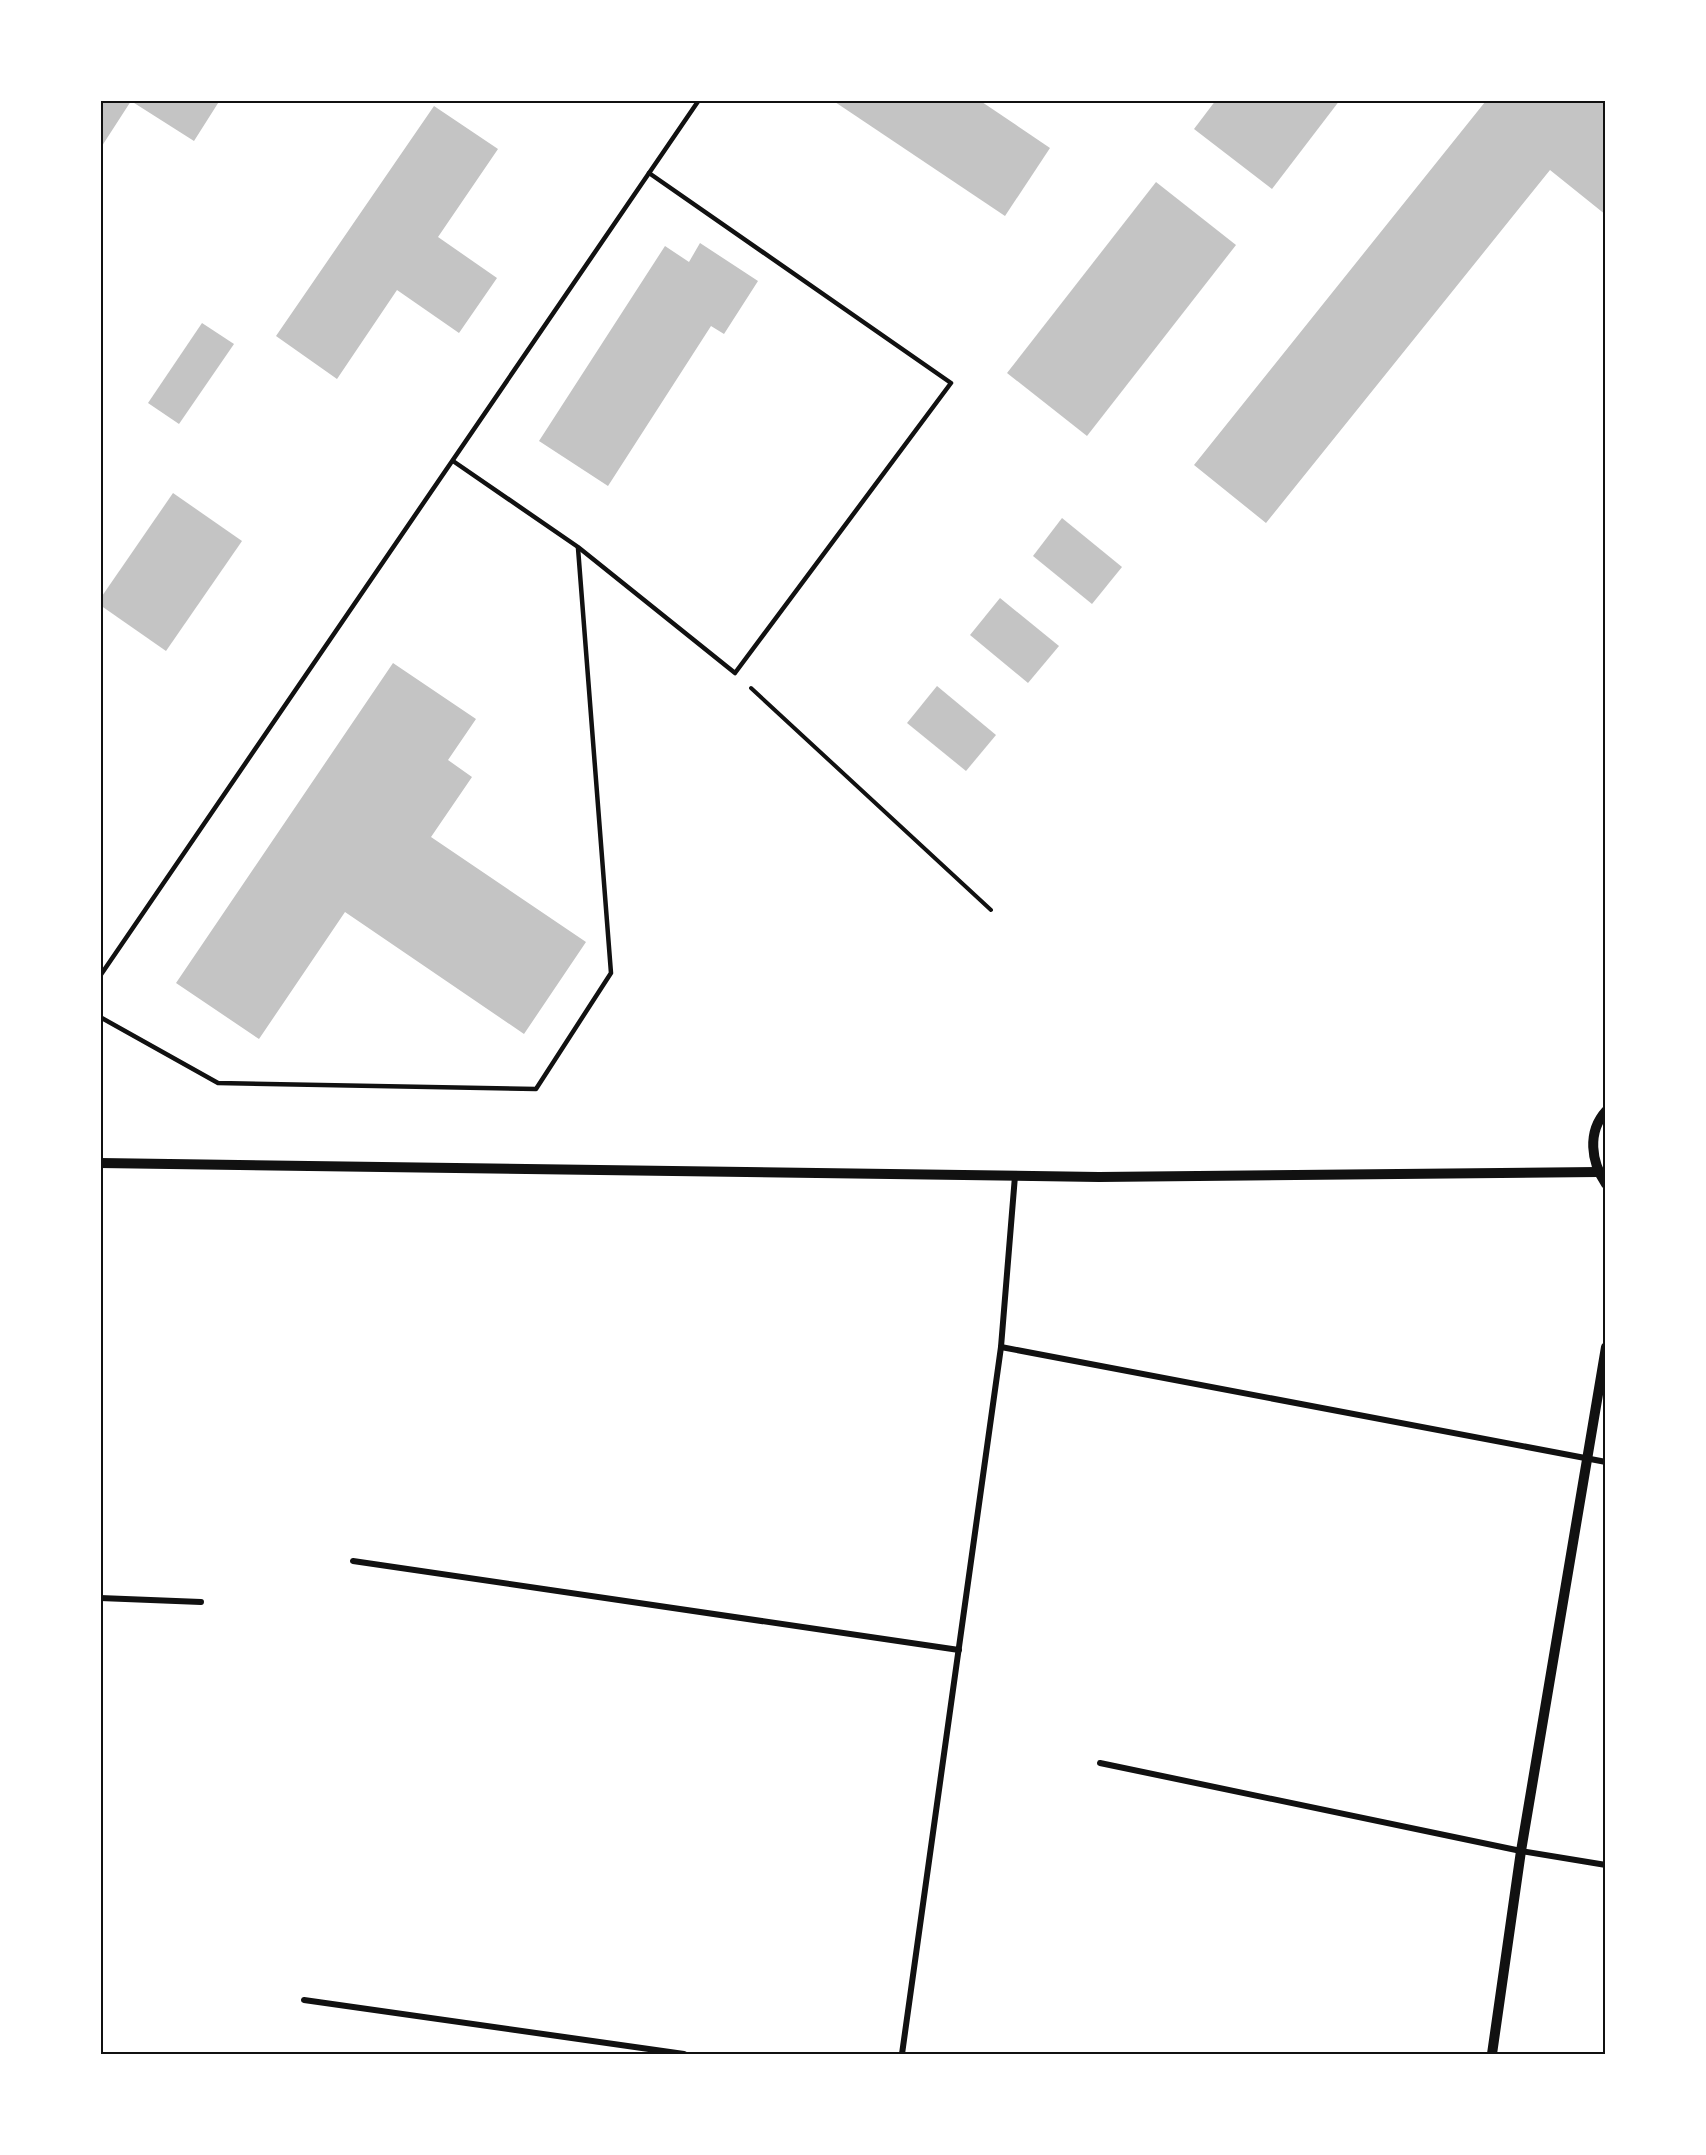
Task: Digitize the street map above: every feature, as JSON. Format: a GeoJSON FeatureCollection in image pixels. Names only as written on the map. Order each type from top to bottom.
{"type":"FeatureCollection","features":[{"type":"Feature","properties":{"kind":"street"},"geometry":{"type":"LineString","coordinates":[[1605,1111],[1594,1135],[1593,1154],[1598,1172],[1605,1184]]}},
{"type":"Feature","properties":{"kind":"street"},"geometry":{"type":"LineString","coordinates":[[100,1163],[1015,1176],[1598,1172]]}},
{"type":"Feature","properties":{"kind":"street"},"geometry":{"type":"LineString","coordinates":[[902,2055],[1001,1347],[1015,1176]]}},
{"type":"Feature","properties":{"kind":"street"},"geometry":{"type":"LineString","coordinates":[[1001,1347],[1605,1462]]}},
{"type":"Feature","properties":{"kind":"street"},"geometry":{"type":"LineString","coordinates":[[1492,2055],[1521,1851],[1605,1347]]}},
{"type":"Feature","properties":{"kind":"street"},"geometry":{"type":"LineString","coordinates":[[353,1561],[959,1650]]}},
{"type":"Feature","properties":{"kind":"street"},"geometry":{"type":"LineString","coordinates":[[100,1598],[201,1602]]}},
{"type":"Feature","properties":{"kind":"street"},"geometry":{"type":"LineString","coordinates":[[1100,1763],[1521,1851],[1605,1865]]}},
{"type":"Feature","properties":{"kind":"street"},"geometry":{"type":"LineString","coordinates":[[304,2000],[684,2055]]}},
{"type":"Feature","properties":{"kind":"lane"},"geometry":{"type":"LineString","coordinates":[[100,976],[699,100]]}},
{"type":"Feature","properties":{"kind":"lane"},"geometry":{"type":"LineString","coordinates":[[453,460],[578,548],[735,673],[951,383],[649,173]]}},
{"type":"Feature","properties":{"kind":"lane"},"geometry":{"type":"LineString","coordinates":[[100,1017],[218,1083],[536,1089],[611,973],[578,548]]}},
{"type":"Feature","properties":{"kind":"path"},"geometry":{"type":"LineString","coordinates":[[735,673],[991,910]]}},
{"type":"Feature","properties":{"kind":"building"},"geometry":{"type":"Polygon","coordinates":[[[100,100],[220,100],[194,141],[131,101],[100,149],[100,100]]]}},
{"type":"Feature","properties":{"kind":"building"},"geometry":{"type":"Polygon","coordinates":[[[832,100],[979,100],[1050,148],[1005,216],[832,100]]]}},
{"type":"Feature","properties":{"kind":"building"},"geometry":{"type":"Polygon","coordinates":[[[1216,100],[1340,100],[1272,189],[1194,129],[1216,100]]]}},
{"type":"Feature","properties":{"kind":"building"},"geometry":{"type":"Polygon","coordinates":[[[1483,100],[1606,100],[1606,215],[1550,170],[1266,523],[1194,465],[1485,102],[1483,100]]]}},
{"type":"Feature","properties":{"kind":"building"},"geometry":{"type":"Polygon","coordinates":[[[434,106],[498,149],[438,237],[497,278],[459,333],[397,290],[337,379],[276,336],[434,106]]]}},
{"type":"Feature","properties":{"kind":"building"},"geometry":{"type":"Polygon","coordinates":[[[1156,182],[1236,245],[1087,436],[1007,373],[1156,182]]]}},
{"type":"Feature","properties":{"kind":"building"},"geometry":{"type":"Polygon","coordinates":[[[700,243],[758,281],[724,334],[711,326],[608,486],[539,441],[665,246],[689,262],[700,243]]]}},
{"type":"Feature","properties":{"kind":"building"},"geometry":{"type":"Polygon","coordinates":[[[202,323],[234,344],[179,424],[148,403],[202,323]]]}},
{"type":"Feature","properties":{"kind":"building"},"geometry":{"type":"Polygon","coordinates":[[[173,493],[242,541],[166,651],[100,605],[100,599],[173,493]]]}},
{"type":"Feature","properties":{"kind":"building"},"geometry":{"type":"Polygon","coordinates":[[[1062,518],[1122,567],[1092,604],[1033,556],[1062,518]]]}},
{"type":"Feature","properties":{"kind":"building"},"geometry":{"type":"Polygon","coordinates":[[[1000,598],[1059,646],[1028,683],[970,635],[1000,598]]]}},
{"type":"Feature","properties":{"kind":"building"},"geometry":{"type":"Polygon","coordinates":[[[393,663],[476,719],[448,760],[472,777],[431,837],[586,942],[524,1034],[345,912],[259,1039],[176,983],[393,663]]]}},
{"type":"Feature","properties":{"kind":"building"},"geometry":{"type":"Polygon","coordinates":[[[937,686],[996,735],[966,771],[907,723],[937,686]]]}}]}
